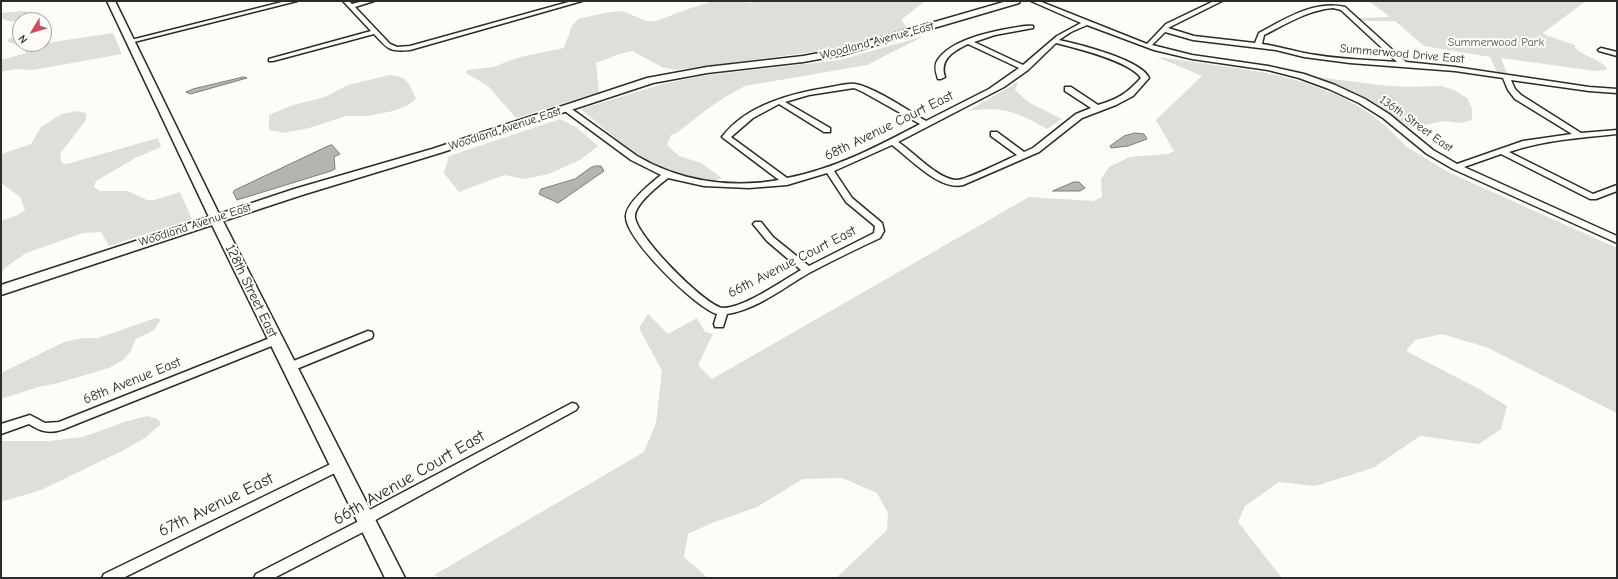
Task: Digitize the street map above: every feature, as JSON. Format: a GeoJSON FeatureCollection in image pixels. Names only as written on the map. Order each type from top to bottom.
{"type":"FeatureCollection","features":[{"type":"Feature","properties":{"kind":"street","name":"128th Street East"},"geometry":{"type":"LineString","coordinates":[[112,1],[151,87],[275,340],[290,367],[395,578]]}},
{"type":"Feature","properties":{"kind":"street"},"geometry":{"type":"LineString","coordinates":[[130,41],[294,1]]}},
{"type":"Feature","properties":{"kind":"street"},"geometry":{"type":"LineString","coordinates":[[348,4],[371,1]]}},
{"type":"Feature","properties":{"kind":"street"},"geometry":{"type":"LineString","coordinates":[[348,4],[388,45],[399,49],[410,48],[579,1]]}},
{"type":"Feature","properties":{"kind":"street","name":"Woodland Avenue East"},"geometry":{"type":"LineString","coordinates":[[1,290],[332,181],[436,151],[643,83],[674,75],[803,59],[842,52],[1016,1]]}},
{"type":"Feature","properties":{"kind":"street","name":"136th Street East"},"geometry":{"type":"LineString","coordinates":[[1034,1],[1086,23],[1148,46],[1192,57],[1268,68],[1300,76],[1332,87],[1362,101],[1386,116],[1430,152],[1456,167],[1617,240]]}},
{"type":"Feature","properties":{"kind":"street"},"geometry":{"type":"LineString","coordinates":[[1148,46],[1168,25],[1218,1]]}},
{"type":"Feature","properties":{"kind":"street"},"geometry":{"type":"LineString","coordinates":[[1258,46],[1261,34],[1311,8],[1334,4],[1343,8],[1404,64]]}},
{"type":"Feature","properties":{"kind":"street","name":"68th Avenue Court East"},"geometry":{"type":"LineString","coordinates":[[566,109],[591,125],[630,155],[650,168],[667,175],[698,183],[735,186],[787,182],[829,170],[892,142],[992,90],[1025,68],[1068,31],[1086,23]]}},
{"type":"Feature","properties":{"kind":"street","name":"68th Avenue Court East"},"geometry":{"type":"LineString","coordinates":[[941,77],[939,70],[940,62],[953,51],[969,42],[990,35],[1030,27]]}},
{"type":"Feature","properties":{"kind":"street","name":"Summerwood Drive East"},"geometry":{"type":"LineString","coordinates":[[1163,29],[1193,38],[1258,46],[1350,62],[1404,64],[1617,91]]}},
{"type":"Feature","properties":{"kind":"street"},"geometry":{"type":"LineString","coordinates":[[271,60],[376,32]]}},
{"type":"Feature","properties":{"kind":"street"},"geometry":{"type":"LineString","coordinates":[[892,142],[908,152],[933,174],[955,184],[966,181],[1041,147],[1072,121],[1097,108],[1113,103],[1130,94],[1145,78],[1139,71],[1107,56],[1055,41]]}},
{"type":"Feature","properties":{"kind":"street"},"geometry":{"type":"LineString","coordinates":[[969,42],[1025,68]]}},
{"type":"Feature","properties":{"kind":"street"},"geometry":{"type":"LineString","coordinates":[[1601,50],[1617,54]]}},
{"type":"Feature","properties":{"kind":"street"},"geometry":{"type":"LineString","coordinates":[[1506,76],[1512,90],[1518,97],[1578,135]]}},
{"type":"Feature","properties":{"kind":"street"},"geometry":{"type":"LineString","coordinates":[[787,182],[729,140],[726,136],[756,111],[780,101],[820,90],[854,86],[862,88],[926,124]]}},
{"type":"Feature","properties":{"kind":"street"},"geometry":{"type":"LineString","coordinates":[[1068,89],[1097,108]]}},
{"type":"Feature","properties":{"kind":"street"},"geometry":{"type":"LineString","coordinates":[[780,101],[827,130]]}},
{"type":"Feature","properties":{"kind":"street"},"geometry":{"type":"LineString","coordinates":[[1456,167],[1533,141],[1617,132]]}},
{"type":"Feature","properties":{"kind":"street"},"geometry":{"type":"LineString","coordinates":[[994,134],[1024,156]]}},
{"type":"Feature","properties":{"kind":"street"},"geometry":{"type":"LineString","coordinates":[[1501,151],[1593,197],[1617,188]]}},
{"type":"Feature","properties":{"kind":"street","name":"66th Avenue Court East"},"geometry":{"type":"LineString","coordinates":[[719,324],[723,312],[739,308],[808,270],[877,236],[880,228],[879,225],[849,200],[829,170]]}},
{"type":"Feature","properties":{"kind":"street"},"geometry":{"type":"LineString","coordinates":[[667,175],[644,196],[630,215],[633,228],[652,253],[703,302],[716,310],[723,312]]}},
{"type":"Feature","properties":{"kind":"street"},"geometry":{"type":"LineString","coordinates":[[758,224],[770,238],[808,270]]}},
{"type":"Feature","properties":{"kind":"street"},"geometry":{"type":"LineString","coordinates":[[290,367],[368,335]]}},
{"type":"Feature","properties":{"kind":"street","name":"68th Avenue East"},"geometry":{"type":"LineString","coordinates":[[1,429],[30,420],[42,427],[48,428],[60,426],[275,340]]}},
{"type":"Feature","properties":{"kind":"street","name":"66th Avenue Court East"},"geometry":{"type":"LineString","coordinates":[[261,578],[362,526],[365,519],[572,407]]}},
{"type":"Feature","properties":{"kind":"street","name":"67th Avenue East"},"geometry":{"type":"LineString","coordinates":[[109,578],[339,465]]}},
{"type":"Feature","properties":{"kind":"green space"},"geometry":{"type":"Polygon","coordinates":[[[713,1],[739,1],[750,3],[758,1],[925,1],[901,20],[908,29],[849,46],[828,50],[675,70],[662,67],[632,51],[619,54],[596,63],[599,92],[516,118],[488,86],[466,73],[467,70],[493,67],[520,57],[564,48],[572,26],[578,19],[604,13],[622,11],[647,21],[656,21],[713,1]]]}},
{"type":"Feature","properties":{"kind":"green space","name":"Summerwood Park"},"geometry":{"type":"Polygon","coordinates":[[[1369,1],[1586,1],[1543,33],[1575,45],[1575,48],[1583,54],[1600,62],[1607,68],[1606,70],[1595,71],[1501,58],[1507,73],[1497,72],[1490,57],[1424,46],[1395,21],[1362,21],[1358,18],[1390,17],[1369,1]]]}},
{"type":"Feature","properties":{"kind":"green space"},"geometry":{"type":"Polygon","coordinates":[[[22,11],[28,12],[12,12],[12,21],[1,18],[1,13],[22,11]]]}},
{"type":"Feature","properties":{"kind":"green space"},"geometry":{"type":"Polygon","coordinates":[[[113,33],[122,54],[33,70],[16,69],[1,72],[1,60],[26,53],[52,52],[52,42],[113,33]]]}},
{"type":"Feature","properties":{"kind":"green space"},"geometry":{"type":"Polygon","coordinates":[[[924,36],[867,65],[745,86],[725,97],[678,132],[671,135],[667,145],[679,156],[701,163],[722,178],[715,180],[708,181],[695,179],[663,169],[648,161],[620,142],[581,109],[663,84],[701,76],[840,60],[924,36]]]}},
{"type":"Feature","properties":{"kind":"green space"},"geometry":{"type":"Polygon","coordinates":[[[12,37],[12,43],[8,42],[7,40],[12,37]]]}},
{"type":"Feature","properties":{"kind":"green space"},"geometry":{"type":"Polygon","coordinates":[[[1157,57],[1276,75],[1306,83],[1342,97],[1366,111],[1386,126],[1407,147],[1448,172],[1617,248],[1617,413],[1486,347],[1442,334],[1415,340],[1406,351],[1481,390],[1507,406],[1501,429],[1479,444],[1420,436],[1373,468],[1315,486],[1279,482],[1245,506],[1238,522],[1282,578],[836,578],[887,530],[888,513],[877,493],[842,478],[803,479],[757,507],[712,523],[688,534],[684,557],[708,578],[441,578],[434,575],[644,452],[656,423],[662,371],[639,328],[648,314],[668,334],[697,318],[705,332],[713,334],[698,365],[712,379],[1029,197],[1093,201],[1102,197],[1101,179],[1109,167],[1130,157],[1168,154],[1174,151],[1156,120],[1202,76],[1157,57]]]}},
{"type":"Feature","properties":{"kind":"green space"},"geometry":{"type":"Polygon","coordinates":[[[390,75],[404,79],[412,89],[416,99],[408,105],[393,111],[368,116],[346,116],[309,128],[284,133],[269,130],[269,115],[290,106],[325,97],[348,85],[390,75]]]}},
{"type":"Feature","properties":{"kind":"green space"},"geometry":{"type":"Polygon","coordinates":[[[1318,77],[1406,87],[1441,86],[1454,90],[1467,98],[1472,108],[1472,120],[1460,123],[1443,121],[1411,128],[1376,104],[1318,77]]]}},
{"type":"Feature","properties":{"kind":"green space"},"geometry":{"type":"Polygon","coordinates":[[[1018,82],[1015,90],[1028,102],[1062,119],[1047,129],[1027,118],[1010,112],[992,109],[968,111],[1018,82]]]}},
{"type":"Feature","properties":{"kind":"green space"},"geometry":{"type":"Polygon","coordinates":[[[77,111],[86,113],[86,120],[60,154],[62,163],[67,164],[158,138],[161,147],[137,157],[96,181],[94,187],[100,191],[128,191],[147,200],[154,200],[180,192],[192,219],[109,246],[101,232],[83,233],[26,253],[6,267],[1,274],[1,221],[18,215],[25,210],[20,197],[1,183],[1,154],[31,144],[41,127],[62,114],[77,111]]]}},
{"type":"Feature","properties":{"kind":"green space"},"geometry":{"type":"Polygon","coordinates":[[[560,119],[576,127],[598,146],[580,160],[549,174],[525,179],[504,175],[459,192],[444,173],[449,156],[560,119]]]}},
{"type":"Feature","properties":{"kind":"green space"},"geometry":{"type":"Polygon","coordinates":[[[156,318],[161,319],[154,330],[136,339],[130,352],[123,360],[109,368],[58,383],[38,387],[1,399],[1,373],[64,342],[83,338],[98,338],[156,318]]]}},
{"type":"Feature","properties":{"kind":"green space"},"geometry":{"type":"Polygon","coordinates":[[[147,416],[158,419],[161,424],[145,438],[122,451],[41,490],[1,502],[1,441],[48,441],[83,437],[124,422],[147,416]]]}},
{"type":"Feature","properties":{"kind":"shaded area"},"geometry":{"type":"Polygon","coordinates":[[[244,77],[247,78],[190,94],[186,92],[193,89],[244,77]]]}},
{"type":"Feature","properties":{"kind":"shaded area"},"geometry":{"type":"Polygon","coordinates":[[[1135,133],[1144,134],[1147,139],[1128,146],[1111,148],[1110,146],[1124,136],[1135,133]]]}},
{"type":"Feature","properties":{"kind":"shaded area"},"geometry":{"type":"Polygon","coordinates":[[[332,145],[340,154],[334,157],[335,169],[237,200],[233,192],[235,190],[332,145]]]}},
{"type":"Feature","properties":{"kind":"shaded area"},"geometry":{"type":"Polygon","coordinates":[[[595,166],[601,166],[604,171],[558,203],[539,194],[541,189],[575,179],[595,166]]]}},
{"type":"Feature","properties":{"kind":"shaded area"},"geometry":{"type":"Polygon","coordinates":[[[1074,182],[1079,182],[1085,188],[1080,191],[1053,191],[1074,182]]]}}]}
